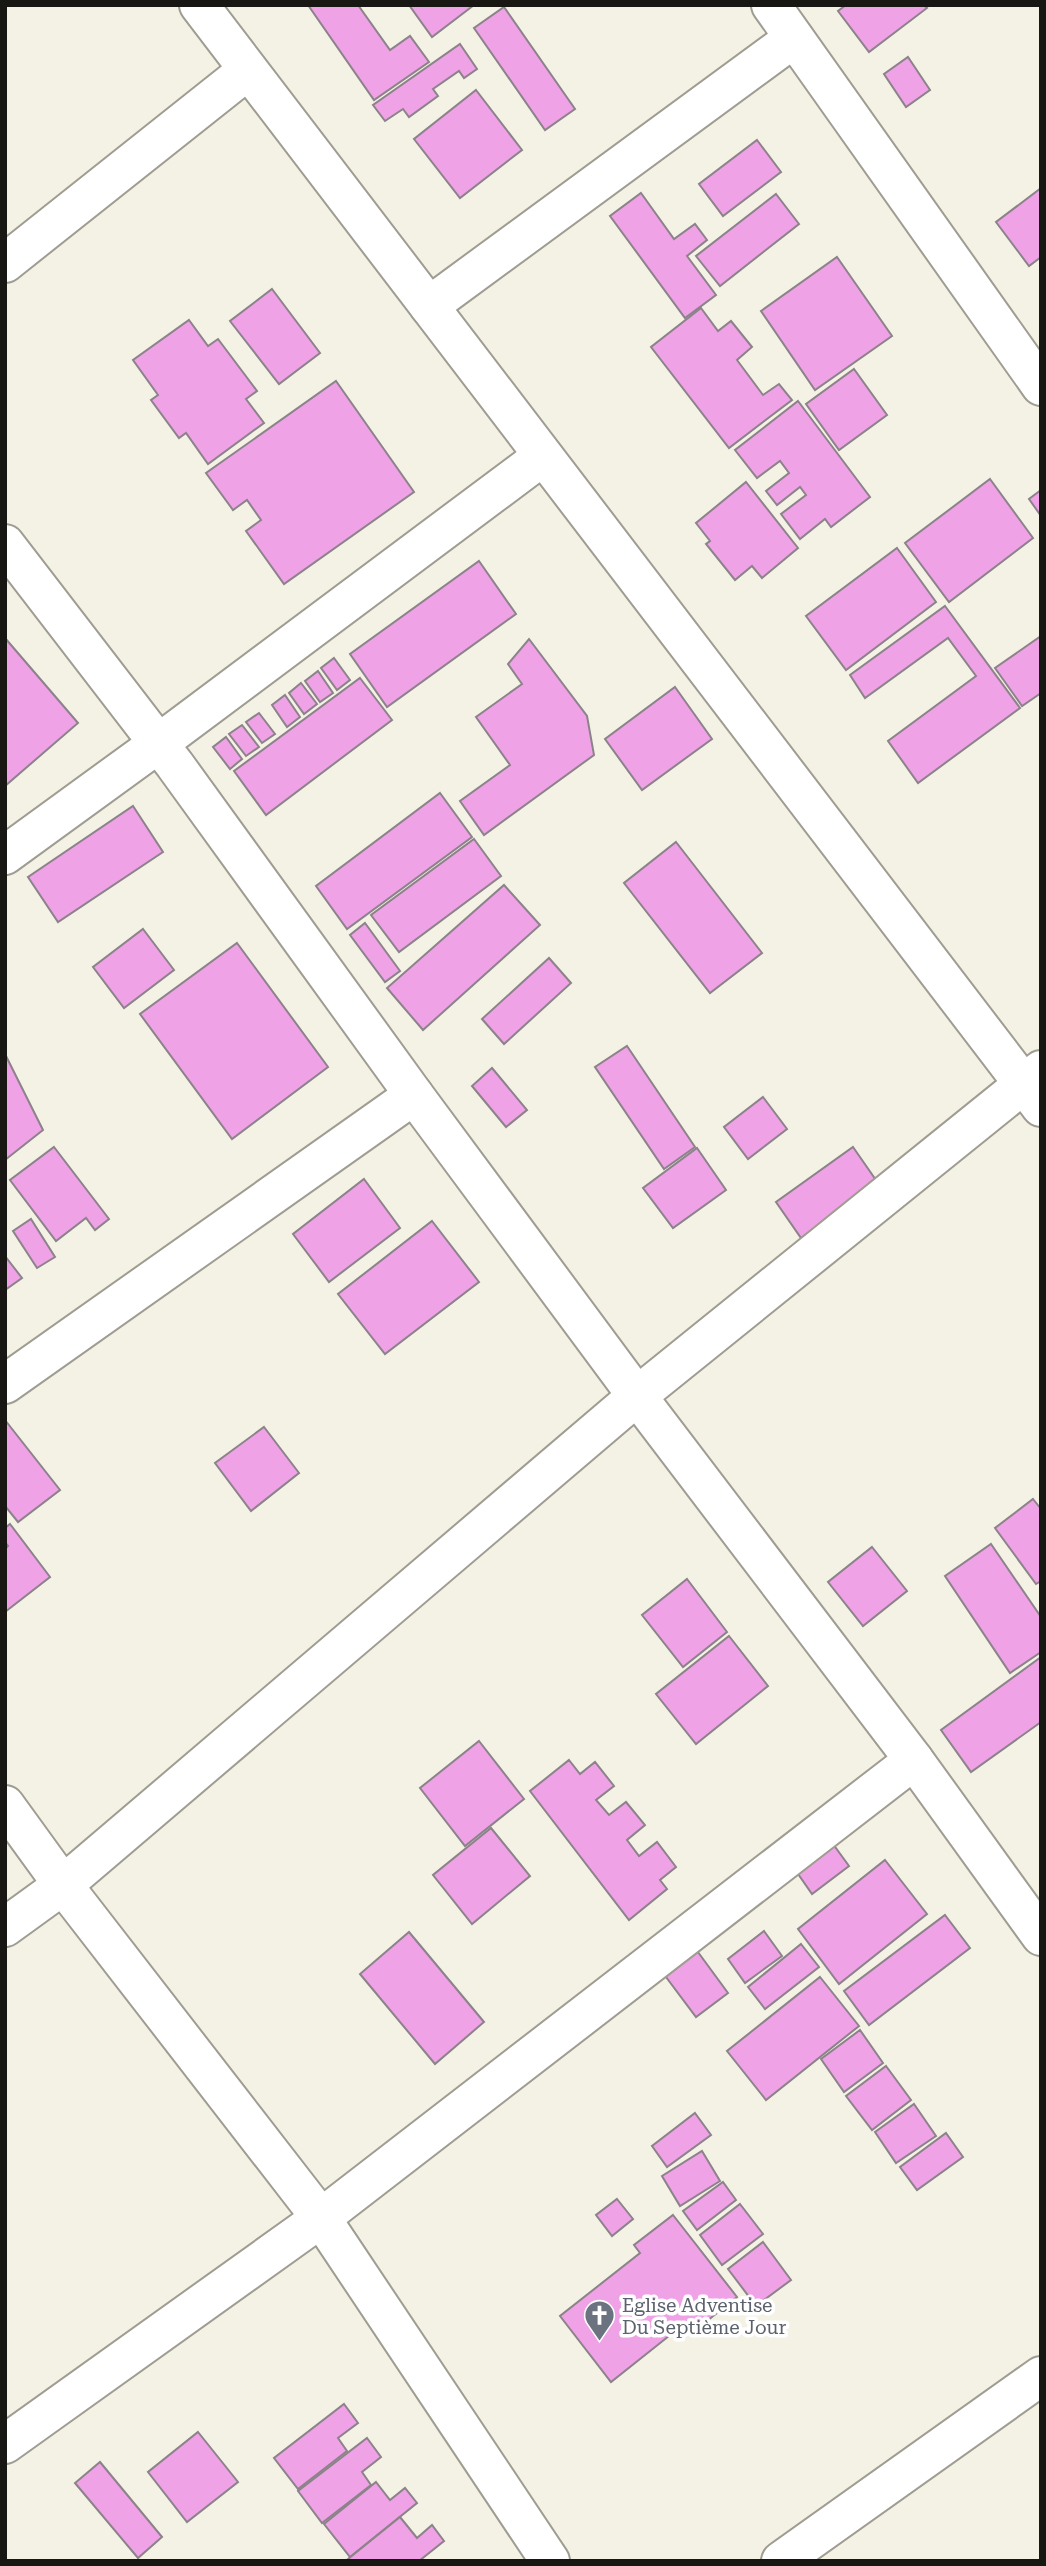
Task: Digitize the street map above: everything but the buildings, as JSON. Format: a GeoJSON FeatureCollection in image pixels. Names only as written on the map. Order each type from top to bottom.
{"type":"FeatureCollection","features":[{"type":"Feature","properties":{"kind":"street"},"geometry":{"type":"LineString","coordinates":[[5,1927],[63,1885],[637,1396],[1035,1087],[544,456],[199,5]]}},
{"type":"Feature","properties":{"kind":"street"},"geometry":{"type":"LineString","coordinates":[[771,5],[1041,386]]}},
{"type":"Feature","properties":{"kind":"street"},"geometry":{"type":"LineString","coordinates":[[429,306],[794,38]]}},
{"type":"Feature","properties":{"kind":"street"},"geometry":{"type":"LineString","coordinates":[[5,263],[248,69]]}},
{"type":"Feature","properties":{"kind":"street"},"geometry":{"type":"LineString","coordinates":[[5,855],[159,744],[544,456]]}},
{"type":"Feature","properties":{"kind":"street"},"geometry":{"type":"LineString","coordinates":[[5,544],[159,744],[414,1095],[637,1396],[914,1760],[1041,1936]]}},
{"type":"Feature","properties":{"kind":"street"},"geometry":{"type":"LineString","coordinates":[[5,1384],[414,1095]]}},
{"type":"Feature","properties":{"kind":"street"},"geometry":{"type":"LineString","coordinates":[[5,2444],[321,2218],[914,1760]]}},
{"type":"Feature","properties":{"kind":"street"},"geometry":{"type":"LineString","coordinates":[[5,1804],[63,1885],[321,2218],[550,2561]]}},
{"type":"Feature","properties":{"kind":"street"},"geometry":{"type":"LineString","coordinates":[[781,2561],[1041,2376]]}},
{"type":"Feature","properties":{"kind":"place","name":"Eglise Adventise Du Septième Jour"},"geometry":{"type":"Point","coordinates":[599,2343]}}]}
